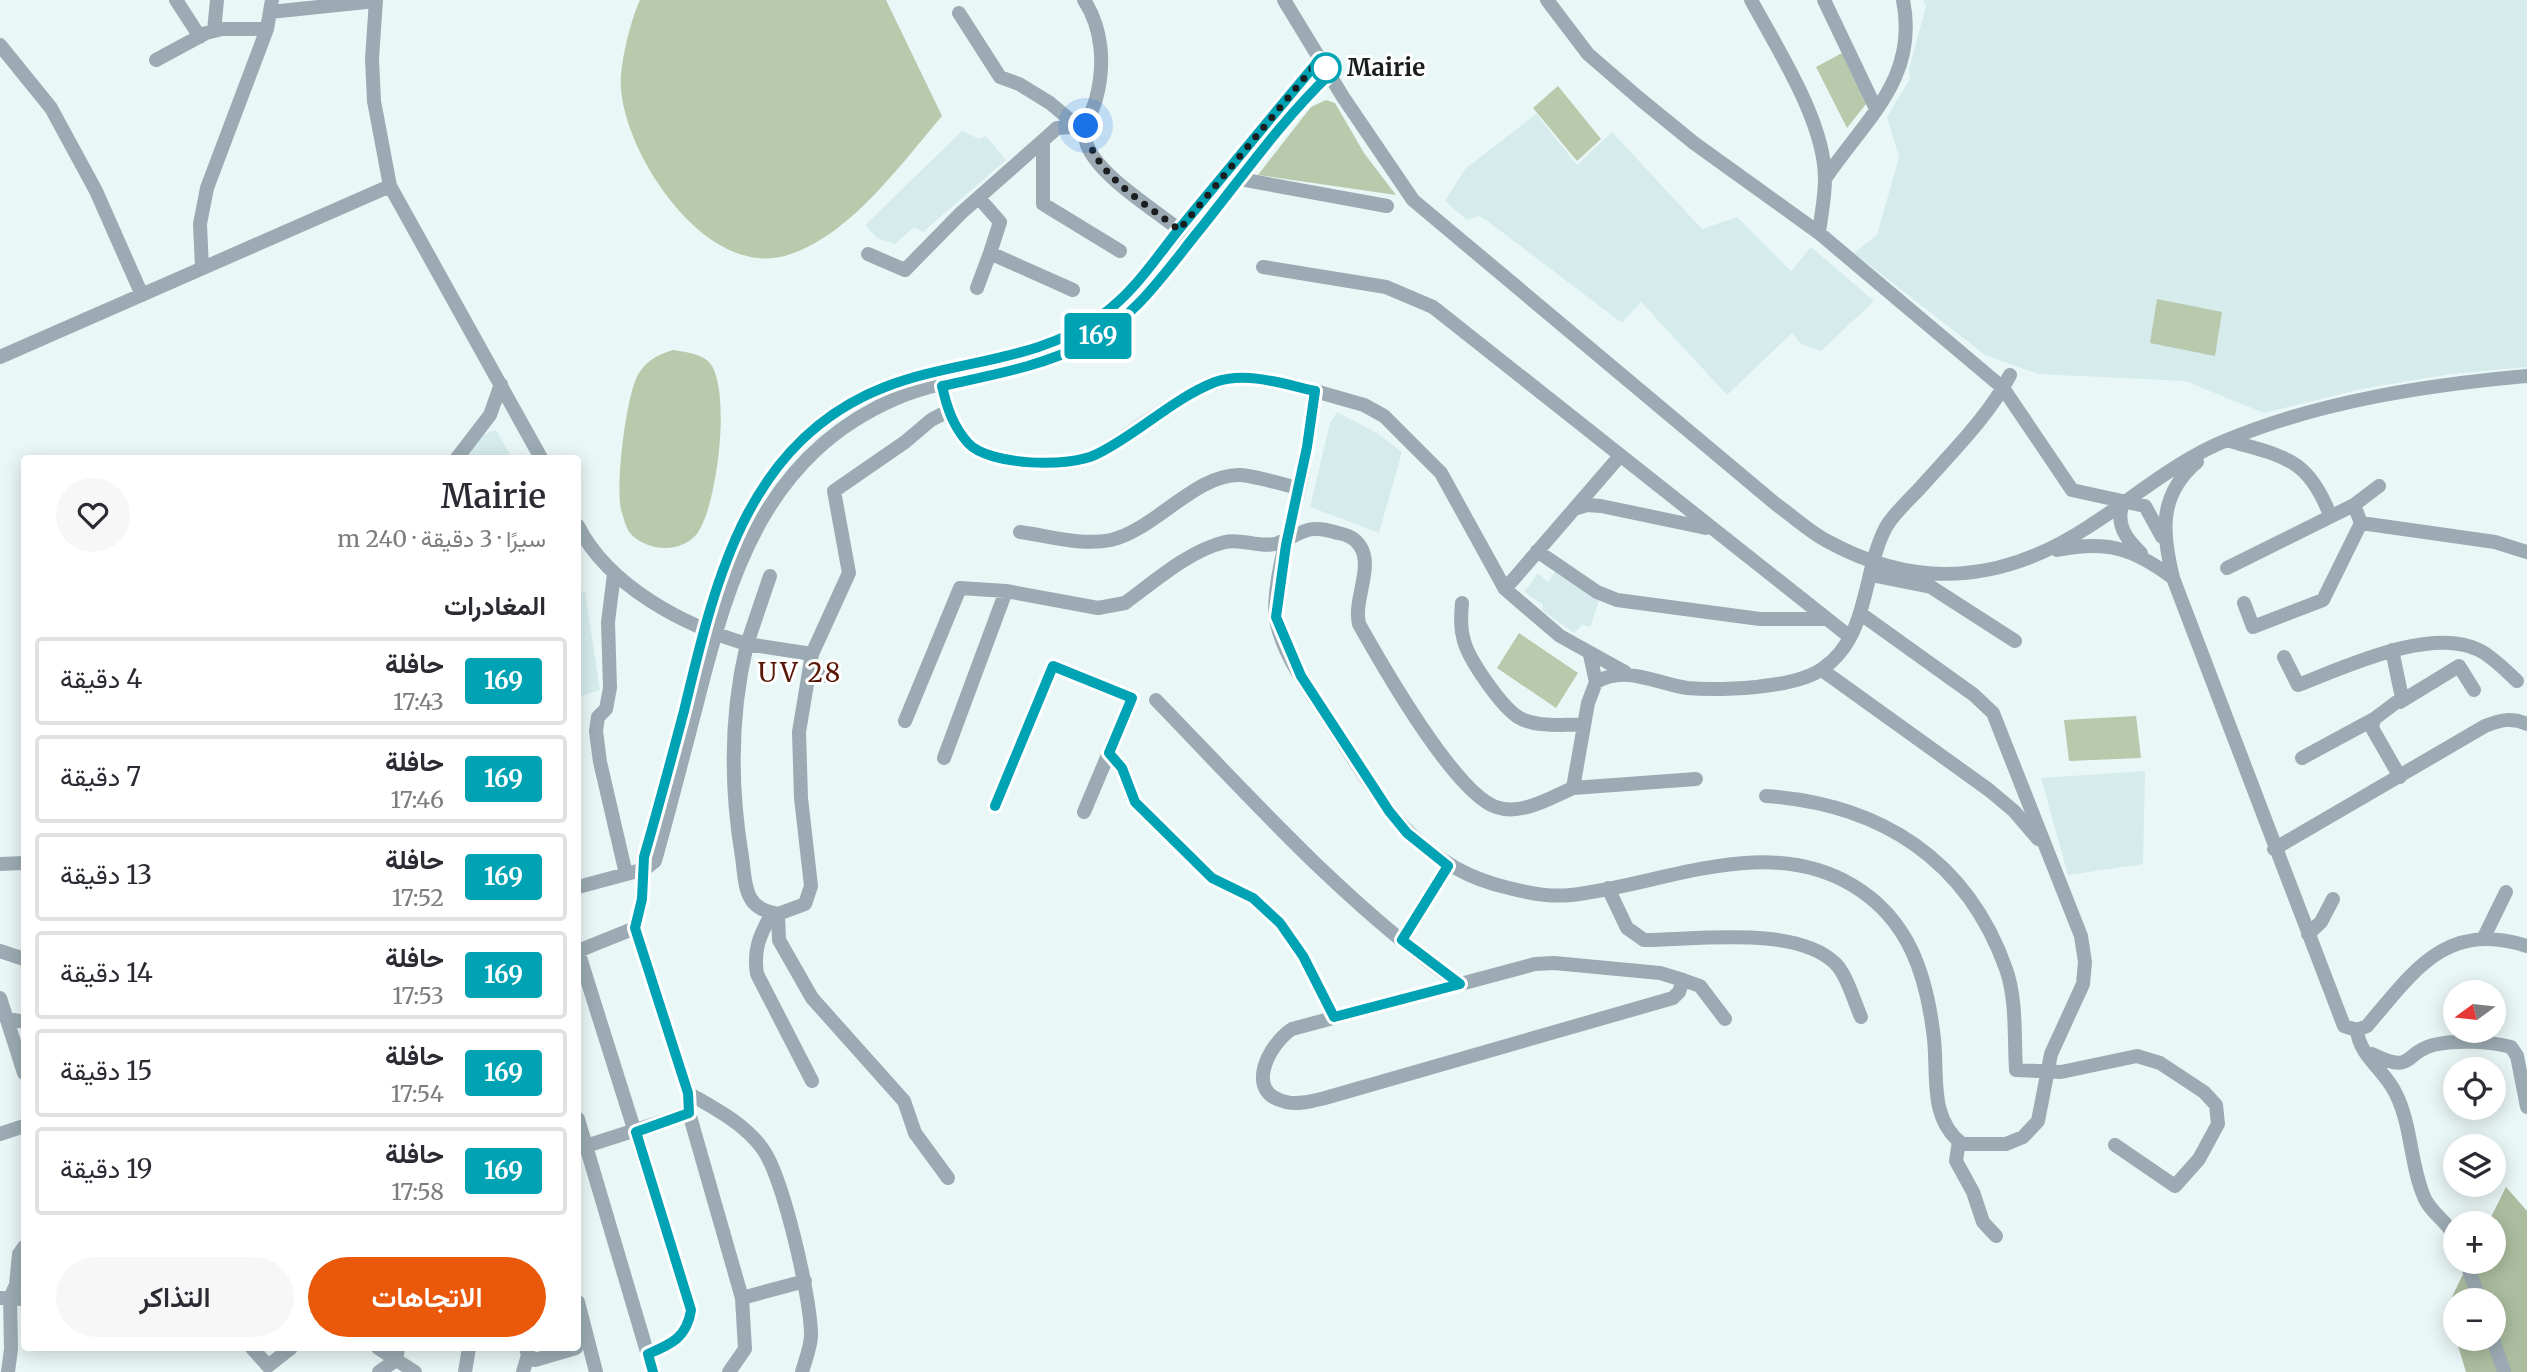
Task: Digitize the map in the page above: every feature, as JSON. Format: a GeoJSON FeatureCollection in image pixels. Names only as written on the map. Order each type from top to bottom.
{"type":"FeatureCollection","features":[{"type":"Feature","properties":{"kind":"street"},"geometry":{"type":"LineString","coordinates":[[176,0],[200,37]]}},
{"type":"Feature","properties":{"kind":"street"},"geometry":{"type":"LineString","coordinates":[[214,31],[218,0]]}},
{"type":"Feature","properties":{"kind":"street"},"geometry":{"type":"LineString","coordinates":[[868,254],[905,270],[1057,128],[1080,125],[1096,100],[1102,56],[1099,36],[1084,0]]}},
{"type":"Feature","properties":{"kind":"street"},"geometry":{"type":"LineString","coordinates":[[1284,0],[1329,75],[1413,200],[1777,505],[1826,541],[1872,568],[1931,587],[2015,641]]}},
{"type":"Feature","properties":{"kind":"street"},"geometry":{"type":"LineString","coordinates":[[1547,0],[1588,54],[1694,144],[1819,233],[2007,382],[2072,490],[2145,506],[2164,541],[2173,578],[2339,1018],[2349,1029],[2357,1030],[2367,1026],[2432,954],[2446,946],[2484,937],[2527,946]]}},
{"type":"Feature","properties":{"kind":"street"},"geometry":{"type":"LineString","coordinates":[[1751,0],[1794,82],[1813,126],[1825,179],[1819,233]]}},
{"type":"Feature","properties":{"kind":"street"},"geometry":{"type":"LineString","coordinates":[[1824,0],[1876,109]]}},
{"type":"Feature","properties":{"kind":"street"},"geometry":{"type":"LineString","coordinates":[[1825,179],[1892,90],[1902,60],[1908,26],[1903,0]]}},
{"type":"Feature","properties":{"kind":"street"},"geometry":{"type":"LineString","coordinates":[[202,268],[200,224],[207,188],[267,29],[271,6],[376,1],[372,59],[373,101],[390,186],[539,455]]}},
{"type":"Feature","properties":{"kind":"street"},"geometry":{"type":"LineString","coordinates":[[959,13],[1000,77],[1019,84],[1080,125],[1100,166],[1191,240]]}},
{"type":"Feature","properties":{"kind":"street"},"geometry":{"type":"LineString","coordinates":[[156,60],[214,31],[267,29]]}},
{"type":"Feature","properties":{"kind":"street"},"geometry":{"type":"LineString","coordinates":[[0,45],[51,108],[96,191],[142,295]]}},
{"type":"Feature","properties":{"kind":"street"},"geometry":{"type":"LineString","coordinates":[[581,886],[645,869],[655,861],[709,632],[742,555],[772,500],[794,470],[854,419],[940,379],[1021,354],[1082,329],[1134,287],[1320,59]]}},
{"type":"Feature","properties":{"kind":"street"},"geometry":{"type":"LineString","coordinates":[[940,379],[1020,368],[1090,341],[1142,300],[1307,96],[1329,75]]}},
{"type":"Feature","properties":{"kind":"street"},"geometry":{"type":"LineString","coordinates":[[1043,141],[1043,205],[1120,251]]}},
{"type":"Feature","properties":{"kind":"street"},"geometry":{"type":"LineString","coordinates":[[1240,179],[1387,206]]}},
{"type":"Feature","properties":{"kind":"street"},"geometry":{"type":"LineString","coordinates":[[0,357],[390,186]]}},
{"type":"Feature","properties":{"kind":"street"},"geometry":{"type":"LineString","coordinates":[[977,288],[1000,222],[979,198]]}},
{"type":"Feature","properties":{"kind":"street"},"geometry":{"type":"LineString","coordinates":[[990,253],[1073,290]]}},
{"type":"Feature","properties":{"kind":"street"},"geometry":{"type":"LineString","coordinates":[[1263,267],[1385,287],[1433,307],[1619,457],[1850,637]]}},
{"type":"Feature","properties":{"kind":"street"},"geometry":{"type":"LineString","coordinates":[[2046,553],[2222,442],[2362,400],[2527,376]]}},
{"type":"Feature","properties":{"kind":"street"},"geometry":{"type":"LineString","coordinates":[[940,379],[948,411],[970,445],[1000,458],[1053,463],[1096,455],[1217,382],[1243,378],[1315,391],[1364,405],[1384,416],[1441,472],[1505,589],[1560,636],[1626,673],[1682,687],[1712,689],[1793,681],[1822,670],[1850,637],[1861,614],[1872,568],[1887,526],[2007,382]]}},
{"type":"Feature","properties":{"kind":"street"},"geometry":{"type":"LineString","coordinates":[[459,455],[490,415],[501,383]]}},
{"type":"Feature","properties":{"kind":"street"},"geometry":{"type":"LineString","coordinates":[[1315,391],[1276,617],[1283,639],[1301,676],[1389,811],[1407,833],[1448,866],[1478,881],[1527,892],[1568,895],[1712,867],[1762,864],[1812,867],[1854,886],[1886,914],[1905,938],[1922,968],[1934,1041],[1938,1103],[1943,1124],[1959,1141],[1982,1146],[2006,1144],[2023,1136],[2038,1121],[2051,1054],[2083,984],[2085,962],[2081,936],[1993,713],[1974,695],[1861,614]]}},
{"type":"Feature","properties":{"kind":"street"},"geometry":{"type":"LineString","coordinates":[[812,1081],[757,974],[754,955],[757,942],[775,914],[805,904],[811,886],[813,851],[806,763],[799,732],[816,674],[812,654],[846,592],[849,573],[834,491],[905,442],[931,420],[948,411]]}},
{"type":"Feature","properties":{"kind":"street"},"geometry":{"type":"LineString","coordinates":[[2222,442],[2292,459],[2319,486],[2330,515]]}},
{"type":"Feature","properties":{"kind":"street"},"geometry":{"type":"LineString","coordinates":[[2164,541],[2166,511],[2176,484],[2222,442]]}},
{"type":"Feature","properties":{"kind":"street"},"geometry":{"type":"LineString","coordinates":[[1505,589],[1619,457]]}},
{"type":"Feature","properties":{"kind":"street"},"geometry":{"type":"LineString","coordinates":[[1020,532],[1086,541],[1111,540],[1130,532],[1218,479],[1240,475],[1299,488]]}},
{"type":"Feature","properties":{"kind":"street"},"geometry":{"type":"LineString","coordinates":[[2227,568],[2354,505],[2379,486]]}},
{"type":"Feature","properties":{"kind":"street"},"geometry":{"type":"LineString","coordinates":[[2123,503],[2119,522],[2128,540],[2147,559]]}},
{"type":"Feature","properties":{"kind":"street"},"geometry":{"type":"LineString","coordinates":[[1574,509],[1587,505],[1601,506],[1712,529]]}},
{"type":"Feature","properties":{"kind":"street"},"geometry":{"type":"LineString","coordinates":[[2244,603],[2253,627],[2323,600],[2361,523],[2354,505]]}},
{"type":"Feature","properties":{"kind":"street"},"geometry":{"type":"LineString","coordinates":[[2361,523],[2495,542],[2527,552]]}},
{"type":"Feature","properties":{"kind":"street"},"geometry":{"type":"LineString","coordinates":[[905,721],[960,588],[1006,591],[1098,608],[1112,608],[1125,603],[1207,548],[1226,541],[1274,544],[1288,536],[1316,527],[1351,537],[1359,543],[1364,552],[1357,608],[1359,624],[1421,723],[1469,789],[1498,808],[1511,809],[1532,806],[1573,788],[1696,779]]}},
{"type":"Feature","properties":{"kind":"street"},"geometry":{"type":"LineString","coordinates":[[581,530],[614,574],[709,632],[747,644],[812,654]]}},
{"type":"Feature","properties":{"kind":"street"},"geometry":{"type":"LineString","coordinates":[[1872,568],[1947,575],[2001,569],[2046,553],[2074,547],[2111,547],[2132,551],[2173,578]]}},
{"type":"Feature","properties":{"kind":"street"},"geometry":{"type":"LineString","coordinates":[[1537,551],[1580,582],[1617,600],[1760,619],[1827,619]]}},
{"type":"Feature","properties":{"kind":"street"},"geometry":{"type":"LineString","coordinates":[[614,574],[608,622],[610,688],[606,709],[598,718],[596,731],[600,762],[626,874]]}},
{"type":"Feature","properties":{"kind":"street"},"geometry":{"type":"LineString","coordinates":[[770,576],[767,598],[747,644],[740,703],[740,783],[749,867],[748,896],[756,906],[775,914]]}},
{"type":"Feature","properties":{"kind":"street"},"geometry":{"type":"LineString","coordinates":[[943,758],[1006,591]]}},
{"type":"Feature","properties":{"kind":"street"},"geometry":{"type":"LineString","coordinates":[[1462,603],[1460,625],[1464,643],[1472,660],[1508,709],[1519,718],[1534,723],[1583,725]]}},
{"type":"Feature","properties":{"kind":"street"},"geometry":{"type":"LineString","coordinates":[[2284,657],[2298,685],[2392,650],[2435,644],[2477,649],[2517,681]]}},
{"type":"Feature","properties":{"kind":"street"},"geometry":{"type":"LineString","coordinates":[[2392,650],[2401,691],[2400,702]]}},
{"type":"Feature","properties":{"kind":"street"},"geometry":{"type":"LineString","coordinates":[[1573,788],[1583,725],[1596,682],[1590,655]]}},
{"type":"Feature","properties":{"kind":"street"},"geometry":{"type":"LineString","coordinates":[[995,806],[1053,666],[1132,698],[1084,812]]}},
{"type":"Feature","properties":{"kind":"street"},"geometry":{"type":"LineString","coordinates":[[2302,758],[2374,719],[2459,666],[2474,690]]}},
{"type":"Feature","properties":{"kind":"street"},"geometry":{"type":"LineString","coordinates":[[1822,670],[1989,790],[2014,811],[2048,851]]}},
{"type":"Feature","properties":{"kind":"street"},"geometry":{"type":"LineString","coordinates":[[1596,682],[1611,674],[1626,673]]}},
{"type":"Feature","properties":{"kind":"street"},"geometry":{"type":"LineString","coordinates":[[1156,700],[1274,821],[1402,940],[1460,984]]}},
{"type":"Feature","properties":{"kind":"street"},"geometry":{"type":"LineString","coordinates":[[2374,719],[2372,729],[2400,777]]}},
{"type":"Feature","properties":{"kind":"street"},"geometry":{"type":"LineString","coordinates":[[2274,849],[2500,720],[2518,720],[2527,724]]}},
{"type":"Feature","properties":{"kind":"street"},"geometry":{"type":"LineString","coordinates":[[1109,753],[1122,768],[1135,802],[1203,869],[1223,885],[1253,898],[1280,923],[1303,956],[1334,1017]]}},
{"type":"Feature","properties":{"kind":"street"},"geometry":{"type":"LineString","coordinates":[[1766,796],[1819,803],[1858,814],[1887,827],[1948,869],[1972,901],[2007,970],[2016,1070],[2047,1073],[2137,1056],[2147,1058],[2204,1092],[2216,1105],[2219,1113],[2218,1124],[2199,1159],[2175,1186],[2115,1145]]}},
{"type":"Feature","properties":{"kind":"street"},"geometry":{"type":"LineString","coordinates":[[0,864],[21,863]]}},
{"type":"Feature","properties":{"kind":"street"},"geometry":{"type":"LineString","coordinates":[[1402,940],[1448,866]]}},
{"type":"Feature","properties":{"kind":"street"},"geometry":{"type":"LineString","coordinates":[[645,869],[635,928],[688,1093],[689,1113],[742,1298],[745,1349],[729,1372]]}},
{"type":"Feature","properties":{"kind":"street"},"geometry":{"type":"LineString","coordinates":[[1608,888],[1627,928],[1644,940],[1773,937],[1813,951],[1835,963],[1861,1017]]}},
{"type":"Feature","properties":{"kind":"street"},"geometry":{"type":"LineString","coordinates":[[2484,937],[2506,892]]}},
{"type":"Feature","properties":{"kind":"street"},"geometry":{"type":"LineString","coordinates":[[2308,934],[2320,922],[2333,899]]}},
{"type":"Feature","properties":{"kind":"street"},"geometry":{"type":"LineString","coordinates":[[775,914],[779,940],[812,998],[904,1101],[915,1133],[948,1178]]}},
{"type":"Feature","properties":{"kind":"street"},"geometry":{"type":"LineString","coordinates":[[581,950],[635,928]]}},
{"type":"Feature","properties":{"kind":"street"},"geometry":{"type":"LineString","coordinates":[[0,951],[21,957]]}},
{"type":"Feature","properties":{"kind":"street"},"geometry":{"type":"LineString","coordinates":[[581,960],[691,1310],[689,1326],[682,1336],[648,1354]]}},
{"type":"Feature","properties":{"kind":"street"},"geometry":{"type":"LineString","coordinates":[[1684,980],[1673,998],[1325,1098],[1286,1102],[1267,1093],[1262,1082],[1263,1065],[1279,1037],[1292,1029],[1535,964],[1555,963],[1660,973],[1684,980],[1700,986],[1726,1019]]}},
{"type":"Feature","properties":{"kind":"street"},"geometry":{"type":"LineString","coordinates":[[0,998],[21,1064]]}},
{"type":"Feature","properties":{"kind":"street"},"geometry":{"type":"LineString","coordinates":[[6,1018],[21,1021]]}},
{"type":"Feature","properties":{"kind":"street"},"geometry":{"type":"LineString","coordinates":[[2357,1030],[2361,1049],[2382,1070],[2397,1095],[2415,1173],[2426,1203],[2443,1219]]}},
{"type":"Feature","properties":{"kind":"street"},"geometry":{"type":"LineString","coordinates":[[2361,1049],[2387,1062],[2399,1063],[2412,1060],[2429,1046],[2442,1044],[2499,1044],[2511,1047],[2517,1056],[2527,1107]]}},
{"type":"Feature","properties":{"kind":"street"},"geometry":{"type":"LineString","coordinates":[[688,1093],[726,1115],[763,1149],[779,1188],[805,1281],[811,1338],[802,1372]]}},
{"type":"Feature","properties":{"kind":"street"},"geometry":{"type":"LineString","coordinates":[[586,1146],[689,1113]]}},
{"type":"Feature","properties":{"kind":"street"},"geometry":{"type":"LineString","coordinates":[[0,1133],[21,1127]]}},
{"type":"Feature","properties":{"kind":"street"},"geometry":{"type":"LineString","coordinates":[[581,1129],[653,1372]]}},
{"type":"Feature","properties":{"kind":"street"},"geometry":{"type":"LineString","coordinates":[[1959,1141],[1956,1161],[1973,1192],[1983,1222],[1996,1236]]}},
{"type":"Feature","properties":{"kind":"street"},"geometry":{"type":"LineString","coordinates":[[8,1372],[11,1298],[16,1285],[21,1251]]}},
{"type":"Feature","properties":{"kind":"street"},"geometry":{"type":"LineString","coordinates":[[742,1298],[805,1281]]}},
{"type":"Feature","properties":{"kind":"street"},"geometry":{"type":"LineString","coordinates":[[581,1346],[596,1372]]}},
{"type":"Feature","properties":{"kind":"street"},"geometry":{"type":"LineString","coordinates":[[254,1351],[263,1369],[287,1351]]}},
{"type":"Feature","properties":{"kind":"street"},"geometry":{"type":"LineString","coordinates":[[465,1372],[468,1351]]}},
{"type":"Feature","properties":{"kind":"street"},"geometry":{"type":"LineString","coordinates":[[527,1351],[535,1360],[545,1360],[568,1351]]}},
{"type":"Feature","properties":{"kind":"street"},"geometry":{"type":"LineString","coordinates":[[523,1372],[527,1351]]}},
{"type":"Feature","properties":{"kind":"street"},"geometry":{"type":"LineString","coordinates":[[2497,1351],[2504,1372]]}},
{"type":"Feature","properties":{"kind":"street"},"geometry":{"type":"LineString","coordinates":[[379,1372],[397,1354],[415,1372]]}},
{"type":"Feature","properties":{"kind":"shaded area"},"geometry":{"type":"Polygon","coordinates":[[[1923,0],[2527,0],[2527,367],[2451,374],[2361,389],[2264,413],[2185,381],[2038,374],[1985,355],[1854,253],[1877,235],[1899,157],[1887,117],[1910,79],[1909,69],[1926,6],[1923,0]]]}},
{"type":"Feature","properties":{"kind":"shaded area"},"geometry":{"type":"Polygon","coordinates":[[[1536,114],[1577,165],[1612,132],[1702,229],[1737,217],[1791,271],[1811,247],[1874,301],[1821,351],[1801,344],[1792,333],[1727,395],[1641,302],[1622,323],[1490,223],[1479,216],[1467,220],[1445,201],[1465,169],[1536,114]]]}},
{"type":"Feature","properties":{"kind":"shaded area"},"geometry":{"type":"Polygon","coordinates":[[[962,131],[979,139],[986,136],[1006,160],[923,232],[914,227],[895,244],[877,238],[865,225],[962,131]]]}},
{"type":"Feature","properties":{"kind":"shaded area"},"geometry":{"type":"Polygon","coordinates":[[[1337,412],[1377,433],[1402,452],[1379,533],[1310,507],[1330,423],[1337,412]]]}},
{"type":"Feature","properties":{"kind":"shaded area"},"geometry":{"type":"Polygon","coordinates":[[[496,430],[510,455],[467,455],[483,435],[496,430]]]}},
{"type":"Feature","properties":{"kind":"shaded area"},"geometry":{"type":"Polygon","coordinates":[[[1555,572],[1599,601],[1590,627],[1582,625],[1574,633],[1542,610],[1543,605],[1524,592],[1538,573],[1548,582],[1555,572]]]}},
{"type":"Feature","properties":{"kind":"shaded area"},"geometry":{"type":"Polygon","coordinates":[[[581,591],[585,592],[600,690],[581,696],[581,591]]]}},
{"type":"Feature","properties":{"kind":"shaded area"},"geometry":{"type":"Polygon","coordinates":[[[2145,771],[2143,864],[2068,875],[2041,778],[2145,771]]]}},
{"type":"Feature","properties":{"kind":"green space"},"geometry":{"type":"Polygon","coordinates":[[[640,0],[886,0],[942,116],[870,199],[827,236],[804,249],[780,257],[751,257],[723,247],[696,228],[652,175],[626,115],[621,88],[622,68],[640,0]]]}},
{"type":"Feature","properties":{"kind":"green space"},"geometry":{"type":"Polygon","coordinates":[[[1842,53],[1866,104],[1847,128],[1816,67],[1842,53]]]}},
{"type":"Feature","properties":{"kind":"green space"},"geometry":{"type":"Polygon","coordinates":[[[1558,86],[1601,139],[1577,161],[1533,108],[1558,86]]]}},
{"type":"Feature","properties":{"kind":"green space"},"geometry":{"type":"Polygon","coordinates":[[[1326,100],[1335,103],[1364,153],[1396,195],[1258,175],[1311,107],[1326,100]]]}},
{"type":"Feature","properties":{"kind":"green space"},"geometry":{"type":"Polygon","coordinates":[[[2157,299],[2222,312],[2215,356],[2150,343],[2157,299]]]}},
{"type":"Feature","properties":{"kind":"green space"},"geometry":{"type":"Polygon","coordinates":[[[673,350],[696,355],[708,361],[716,374],[721,420],[716,475],[704,522],[689,541],[663,548],[645,544],[627,529],[620,502],[620,465],[630,400],[639,373],[654,358],[673,350]]]}},
{"type":"Feature","properties":{"kind":"green space"},"geometry":{"type":"Polygon","coordinates":[[[1519,633],[1578,673],[1556,708],[1497,668],[1519,633]]]}},
{"type":"Feature","properties":{"kind":"green space"},"geometry":{"type":"Polygon","coordinates":[[[2136,716],[2141,758],[2069,761],[2064,720],[2136,716]]]}},
{"type":"Feature","properties":{"kind":"green space"},"geometry":{"type":"Polygon","coordinates":[[[2506,1187],[2527,1211],[2527,1372],[2466,1372],[2460,1351],[2506,1351],[2506,1288],[2456,1288],[2463,1274],[2506,1274],[2506,1211],[2494,1211],[2501,1197],[2506,1197],[2506,1187]]]}},
{"type":"Feature","properties":{"kind":"bus line","name":"169"},"geometry":{"type":"LineString","coordinates":[[653,1372],[648,1354],[673,1344],[682,1336],[689,1326],[691,1310],[636,1132],[689,1113],[688,1093],[635,928],[642,899],[644,857],[708,607],[740,527],[764,485],[780,464],[819,426],[844,408],[909,379],[1021,354],[1063,339],[1101,316],[1134,287],[1264,124],[1320,59],[1329,75],[1307,96],[1266,145],[1156,285],[1122,318],[1090,341],[1065,353],[1020,368],[942,386],[952,421],[970,445],[1000,458],[1053,463],[1096,455],[1195,392],[1217,382],[1243,378],[1315,391],[1311,427],[1286,545],[1276,617],[1283,639],[1301,676],[1389,811],[1407,833],[1448,866],[1402,940],[1460,984],[1334,1017],[1303,956],[1280,923],[1253,898],[1212,878],[1135,802],[1122,768],[1109,753],[1132,698],[1053,666],[995,806]]}},
{"type":"Feature","properties":{"kind":"place","name":"Mairie"},"geometry":{"type":"Point","coordinates":[1326,68]}},
{"type":"Feature","properties":{"kind":"district","name":"UV 28"},"geometry":{"type":"Point","coordinates":[800,673]}},
{"type":"Feature","properties":{"kind":"route"},"geometry":{"type":"LineString","coordinates":[[1086,126],[1087,144],[1100,166],[1179,230],[1320,59],[1326,68]]}}]}
